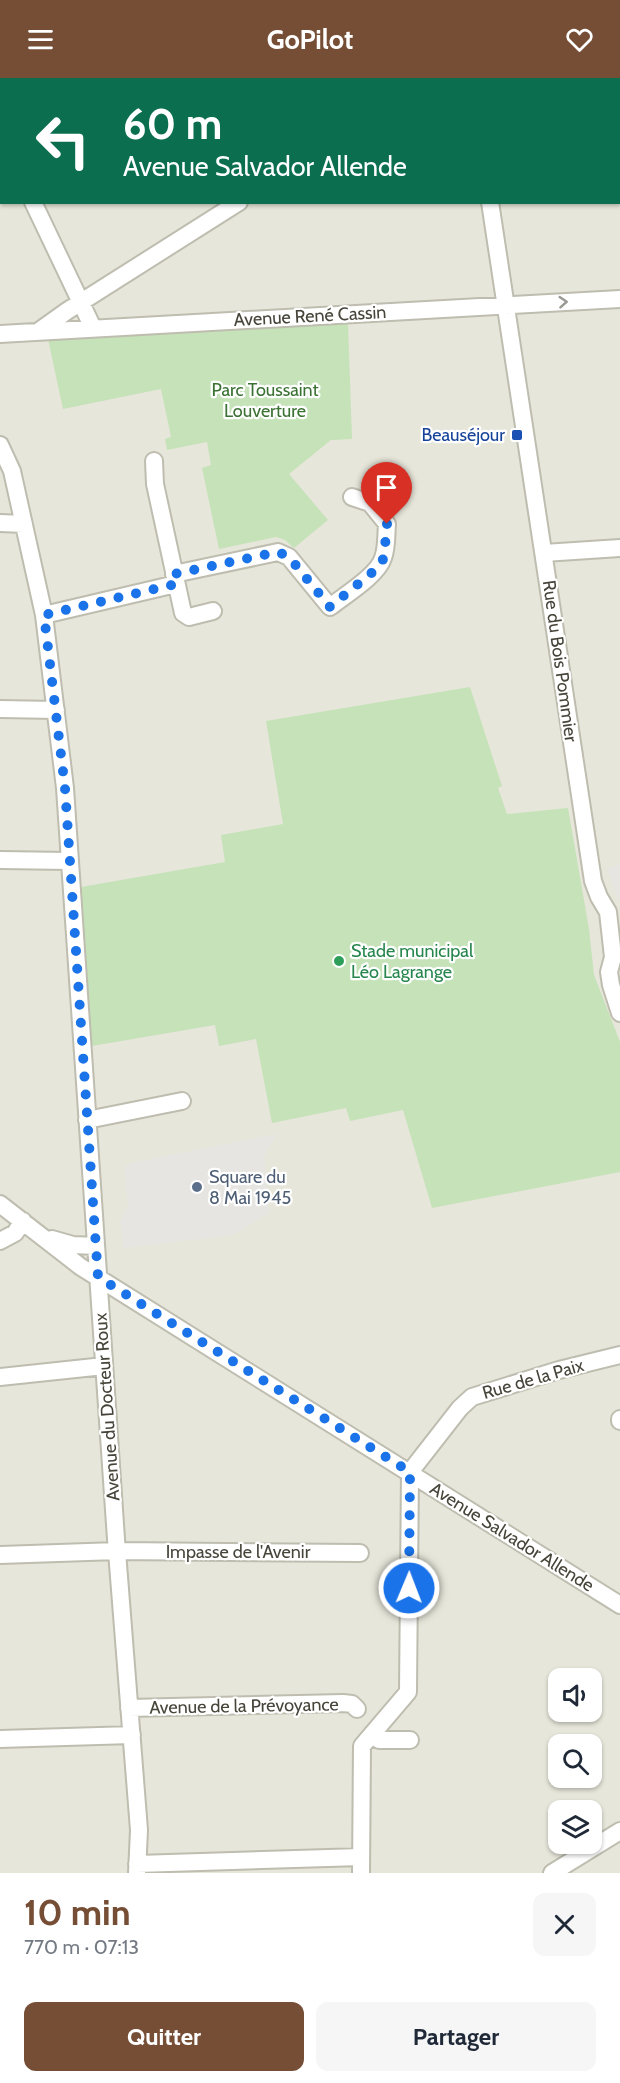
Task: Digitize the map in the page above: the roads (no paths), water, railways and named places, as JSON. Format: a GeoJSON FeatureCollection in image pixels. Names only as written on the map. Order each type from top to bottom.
{"type":"FeatureCollection","features":[{"type":"Feature","properties":{"kind":"street"},"geometry":{"type":"LineString","coordinates":[[34,204],[93,328]]}},
{"type":"Feature","properties":{"kind":"street"},"geometry":{"type":"LineString","coordinates":[[39,331],[237,204]]}},
{"type":"Feature","properties":{"kind":"street","name":"Rue du Bois Pommier"},"geometry":{"type":"LineString","coordinates":[[490,204],[593,881],[608,912],[613,957],[609,972],[620,1013]]}},
{"type":"Feature","properties":{"kind":"street","name":"Avenue René Cassin"},"geometry":{"type":"LineString","coordinates":[[0,334],[620,299]]}},
{"type":"Feature","properties":{"kind":"street","name":"Avenue du Docteur Roux"},"geometry":{"type":"LineString","coordinates":[[0,445],[12,471],[44,615],[65,788],[117,1551],[139,1830],[137,1869]]}},
{"type":"Feature","properties":{"kind":"street"},"geometry":{"type":"LineString","coordinates":[[154,461],[155,484],[183,613],[189,617],[213,611]]}},
{"type":"Feature","properties":{"kind":"street"},"geometry":{"type":"LineString","coordinates":[[44,615],[278,552],[289,557],[330,607],[372,574],[380,566],[384,557],[387,524],[370,503],[352,497]]}},
{"type":"Feature","properties":{"kind":"street"},"geometry":{"type":"LineString","coordinates":[[0,523],[24,524]]}},
{"type":"Feature","properties":{"kind":"street"},"geometry":{"type":"LineString","coordinates":[[544,553],[620,548]]}},
{"type":"Feature","properties":{"kind":"street"},"geometry":{"type":"LineString","coordinates":[[0,709],[56,710]]}},
{"type":"Feature","properties":{"kind":"street"},"geometry":{"type":"LineString","coordinates":[[0,860],[69,861]]}},
{"type":"Feature","properties":{"kind":"street"},"geometry":{"type":"LineString","coordinates":[[87,1120],[182,1101]]}},
{"type":"Feature","properties":{"kind":"street","name":"Avenue Salvador Allende"},"geometry":{"type":"LineString","coordinates":[[0,1204],[81,1267],[620,1605]]}},
{"type":"Feature","properties":{"kind":"street"},"geometry":{"type":"LineString","coordinates":[[0,1241],[15,1233],[23,1221]]}},
{"type":"Feature","properties":{"kind":"street","name":"Avenue Salvador Allende"},"geometry":{"type":"LineString","coordinates":[[42,1235],[73,1245],[96,1246]]}},
{"type":"Feature","properties":{"kind":"street","name":"Rue de la Paix"},"geometry":{"type":"LineString","coordinates":[[410,1472],[472,1396],[559,1370],[620,1355]]}},
{"type":"Feature","properties":{"kind":"street"},"geometry":{"type":"LineString","coordinates":[[0,1377],[104,1366]]}},
{"type":"Feature","properties":{"kind":"street"},"geometry":{"type":"LineString","coordinates":[[137,1869],[361,1865],[362,1746],[408,1692],[410,1472]]}},
{"type":"Feature","properties":{"kind":"street","name":"Impasse de l'Avenir"},"geometry":{"type":"LineString","coordinates":[[0,1555],[117,1551],[360,1553]]}},
{"type":"Feature","properties":{"kind":"street","name":"Avenue de la Prévoyance"},"geometry":{"type":"LineString","coordinates":[[129,1708],[343,1703],[352,1704],[357,1709]]}},
{"type":"Feature","properties":{"kind":"street"},"geometry":{"type":"LineString","coordinates":[[372,1734],[379,1740],[410,1740]]}},
{"type":"Feature","properties":{"kind":"street"},"geometry":{"type":"LineString","coordinates":[[0,1739],[132,1735]]}},
{"type":"Feature","properties":{"kind":"street"},"geometry":{"type":"LineString","coordinates":[[552,1873],[620,1831]]}},
{"type":"Feature","properties":{"kind":"place","name":"Beauséjour"},"geometry":{"type":"Point","coordinates":[517,435]}},
{"type":"Feature","properties":{"kind":"place","name":"Stade municipal Léo Lagrange"},"geometry":{"type":"Point","coordinates":[339,961]}},
{"type":"Feature","properties":{"kind":"place","name":"Square du 8 Mai 1945"},"geometry":{"type":"Point","coordinates":[197,1187]}},
{"type":"Feature","properties":{"kind":"park label","name":"Parc Toussaint Louverture"},"geometry":{"type":"Point","coordinates":[265,400]}}]}
